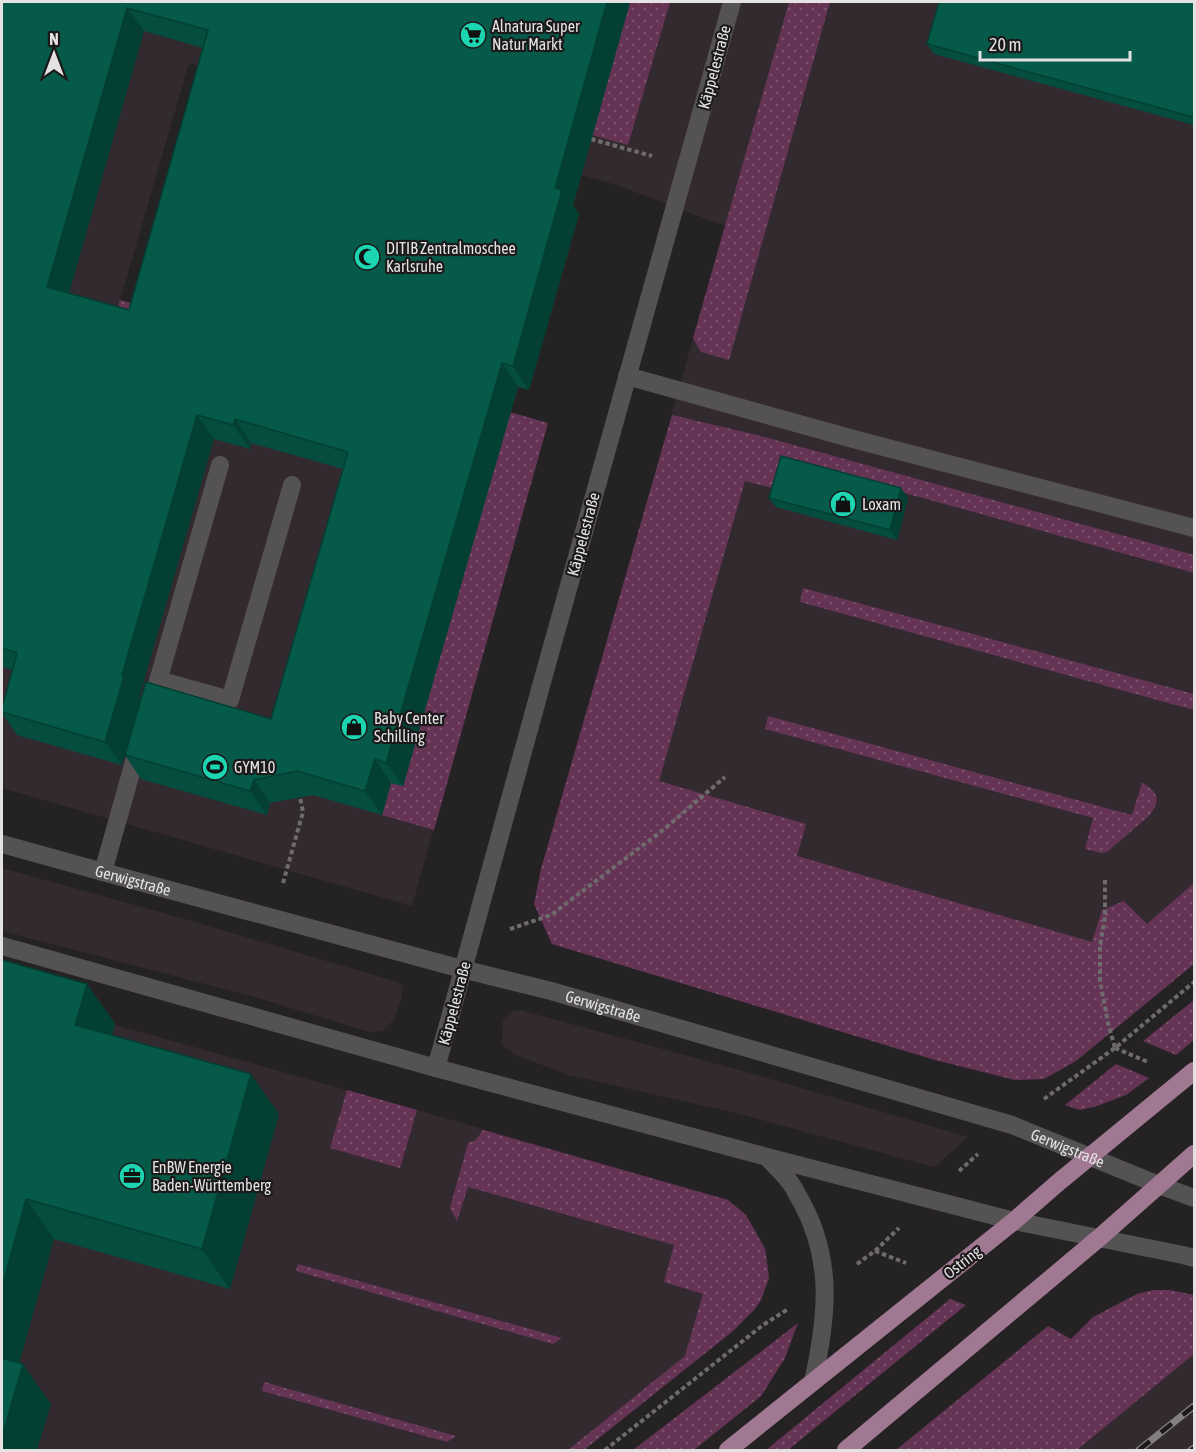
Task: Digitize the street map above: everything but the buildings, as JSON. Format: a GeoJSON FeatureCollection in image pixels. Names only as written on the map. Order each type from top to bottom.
{"type":"FeatureCollection","features":[{"type":"Feature","properties":{"kind":"main road","name":"Ostring"},"geometry":{"type":"LineString","coordinates":[[728,1450],[1014,1221],[1194,1071]]}},
{"type":"Feature","properties":{"kind":"main road"},"geometry":{"type":"LineString","coordinates":[[846,1450],[1099,1238],[1194,1154]]}},
{"type":"Feature","properties":{"kind":"street","name":"Käppelestraße"},"geometry":{"type":"LineString","coordinates":[[436,1068],[732,2]]}},
{"type":"Feature","properties":{"kind":"street"},"geometry":{"type":"LineString","coordinates":[[627,376],[845,437],[1194,528]]}},
{"type":"Feature","properties":{"kind":"street"},"geometry":{"type":"LineString","coordinates":[[103,872],[220,465]]}},
{"type":"Feature","properties":{"kind":"street"},"geometry":{"type":"LineString","coordinates":[[158,680],[230,700],[292,485]]}},
{"type":"Feature","properties":{"kind":"street","name":"Gerwigstraße"},"geometry":{"type":"LineString","coordinates":[[2,844],[551,991],[1012,1125],[1194,1198]]}},
{"type":"Feature","properties":{"kind":"street"},"geometry":{"type":"LineString","coordinates":[[2,946],[436,1068],[928,1200],[1014,1221],[1194,1258]]}},
{"type":"Feature","properties":{"kind":"street"},"geometry":{"type":"LineString","coordinates":[[767,1157],[790,1182],[810,1219],[819,1245],[825,1286],[825,1313],[813,1382]]}},
{"type":"Feature","properties":{"kind":"path"},"geometry":{"type":"LineString","coordinates":[[591,139],[687,166]]}},
{"type":"Feature","properties":{"kind":"path"},"geometry":{"type":"LineString","coordinates":[[470,943],[551,915],[663,830],[726,777]]}},
{"type":"Feature","properties":{"kind":"path"},"geometry":{"type":"LineString","coordinates":[[273,918],[303,812],[300,797]]}},
{"type":"Feature","properties":{"kind":"path"},"geometry":{"type":"LineString","coordinates":[[1105,880],[1105,917],[1100,981],[1115,1048]]}},
{"type":"Feature","properties":{"kind":"path"},"geometry":{"type":"LineString","coordinates":[[604,1450],[763,1325],[875,1251],[928,1200],[1030,1109],[1115,1048],[1194,982]]}},
{"type":"Feature","properties":{"kind":"shaded area"},"geometry":{"type":"Polygon","coordinates":[[[2,2],[1194,2],[1194,964],[1076,1061],[1044,1079],[1015,1080],[935,1060],[552,944],[534,904],[541,869],[725,226],[617,185],[189,63],[120,300],[548,423],[412,906],[2,788],[2,2]]]}},
{"type":"Feature","properties":{"kind":"shaded area"},"geometry":{"type":"Polygon","coordinates":[[[630,2],[670,2],[628,145],[592,135],[630,2]]]}},
{"type":"Feature","properties":{"kind":"shaded area"},"geometry":{"type":"Polygon","coordinates":[[[789,2],[830,2],[729,360],[701,352],[693,338],[789,2]]]}},
{"type":"Feature","properties":{"kind":"shaded area"},"geometry":{"type":"Polygon","coordinates":[[[120,300],[548,423],[434,830],[382,815],[391,783],[403,786],[506,426],[272,370],[29,618],[120,300]]]}},
{"type":"Feature","properties":{"kind":"shaded area"},"geometry":{"type":"Polygon","coordinates":[[[672,415],[757,435],[1194,555],[1194,573],[789,461],[780,490],[745,481],[659,781],[806,824],[797,856],[1092,942],[1102,910],[1124,901],[1147,924],[1194,883],[1194,964],[1076,1061],[1044,1079],[1015,1080],[935,1060],[552,944],[534,904],[541,869],[672,415]]]}},
{"type":"Feature","properties":{"kind":"shaded area"},"geometry":{"type":"Polygon","coordinates":[[[803,588],[1194,694],[1194,710],[800,602],[803,588]]]}},
{"type":"Feature","properties":{"kind":"shaded area"},"geometry":{"type":"Polygon","coordinates":[[[768,716],[1132,815],[1142,783],[1152,789],[1157,800],[1156,805],[1150,815],[1107,852],[1102,853],[1085,849],[1093,818],[765,729],[768,716]]]}},
{"type":"Feature","properties":{"kind":"shaded area"},"geometry":{"type":"Polygon","coordinates":[[[2,868],[394,981],[403,986],[394,1020],[382,1031],[369,1032],[255,997],[2,931],[2,868]]]}},
{"type":"Feature","properties":{"kind":"shaded area"},"geometry":{"type":"Polygon","coordinates":[[[2,993],[728,1200],[746,1215],[766,1249],[769,1278],[761,1300],[733,1331],[584,1450],[2,1450],[2,993]]]}},
{"type":"Feature","properties":{"kind":"shaded area"},"geometry":{"type":"Polygon","coordinates":[[[1194,1000],[1194,1040],[1176,1055],[1143,1041],[1194,1000]]]}},
{"type":"Feature","properties":{"kind":"shaded area"},"geometry":{"type":"Polygon","coordinates":[[[520,1010],[750,1073],[968,1137],[934,1167],[740,1114],[569,1075],[518,1056],[502,1045],[503,1020],[511,1012],[520,1010]]]}},
{"type":"Feature","properties":{"kind":"shaded area"},"geometry":{"type":"Polygon","coordinates":[[[1116,1064],[1149,1078],[1126,1095],[1097,1106],[1080,1110],[1065,1105],[1116,1064]]]}},
{"type":"Feature","properties":{"kind":"shaded area"},"geometry":{"type":"Polygon","coordinates":[[[347,1090],[417,1110],[400,1168],[330,1148],[347,1090]]]}},
{"type":"Feature","properties":{"kind":"shaded area"},"geometry":{"type":"Polygon","coordinates":[[[483,1130],[728,1200],[746,1215],[765,1249],[769,1278],[761,1300],[754,1310],[733,1331],[584,1450],[568,1450],[685,1356],[703,1294],[664,1282],[674,1245],[468,1187],[457,1221],[450,1208],[468,1143],[476,1140],[483,1130]]]}},
{"type":"Feature","properties":{"kind":"shaded area"},"geometry":{"type":"Polygon","coordinates":[[[298,1264],[562,1338],[553,1344],[296,1271],[298,1264]]]}},
{"type":"Feature","properties":{"kind":"shaded area"},"geometry":{"type":"Polygon","coordinates":[[[1153,1290],[1170,1290],[1194,1295],[1194,1354],[1077,1450],[896,1450],[1048,1326],[1071,1339],[1093,1317],[1137,1294],[1153,1290]]]}},
{"type":"Feature","properties":{"kind":"shaded area"},"geometry":{"type":"Polygon","coordinates":[[[950,1299],[966,1305],[788,1450],[766,1450],[950,1299]]]}},
{"type":"Feature","properties":{"kind":"shaded area"},"geometry":{"type":"Polygon","coordinates":[[[798,1323],[785,1358],[761,1396],[694,1450],[633,1450],[798,1323]]]}},
{"type":"Feature","properties":{"kind":"shaded area"},"geometry":{"type":"Polygon","coordinates":[[[1194,1354],[1194,1450],[1077,1450],[1194,1354]]]}},
{"type":"Feature","properties":{"kind":"shaded area"},"geometry":{"type":"Polygon","coordinates":[[[264,1382],[456,1436],[447,1442],[262,1391],[264,1382]]]}},
{"type":"Feature","properties":{"kind":"railway"},"geometry":{"type":"LineString","coordinates":[[1139,1450],[1194,1406]]}},
{"type":"Feature","properties":{"kind":"place","name":"Alnatura Super Natur Markt"},"geometry":{"type":"Point","coordinates":[473,35]}},
{"type":"Feature","properties":{"kind":"place","name":"DITIB Zentralmoschee Karlsruhe"},"geometry":{"type":"Point","coordinates":[367,257]}},
{"type":"Feature","properties":{"kind":"place","name":"Loxam"},"geometry":{"type":"Point","coordinates":[843,504]}},
{"type":"Feature","properties":{"kind":"place","name":"Baby Center Schilling"},"geometry":{"type":"Point","coordinates":[354,727]}},
{"type":"Feature","properties":{"kind":"place","name":"GYM10"},"geometry":{"type":"Point","coordinates":[215,767]}},
{"type":"Feature","properties":{"kind":"place","name":"EnBW Energie Baden-Württemberg"},"geometry":{"type":"Point","coordinates":[132,1176]}}]}
